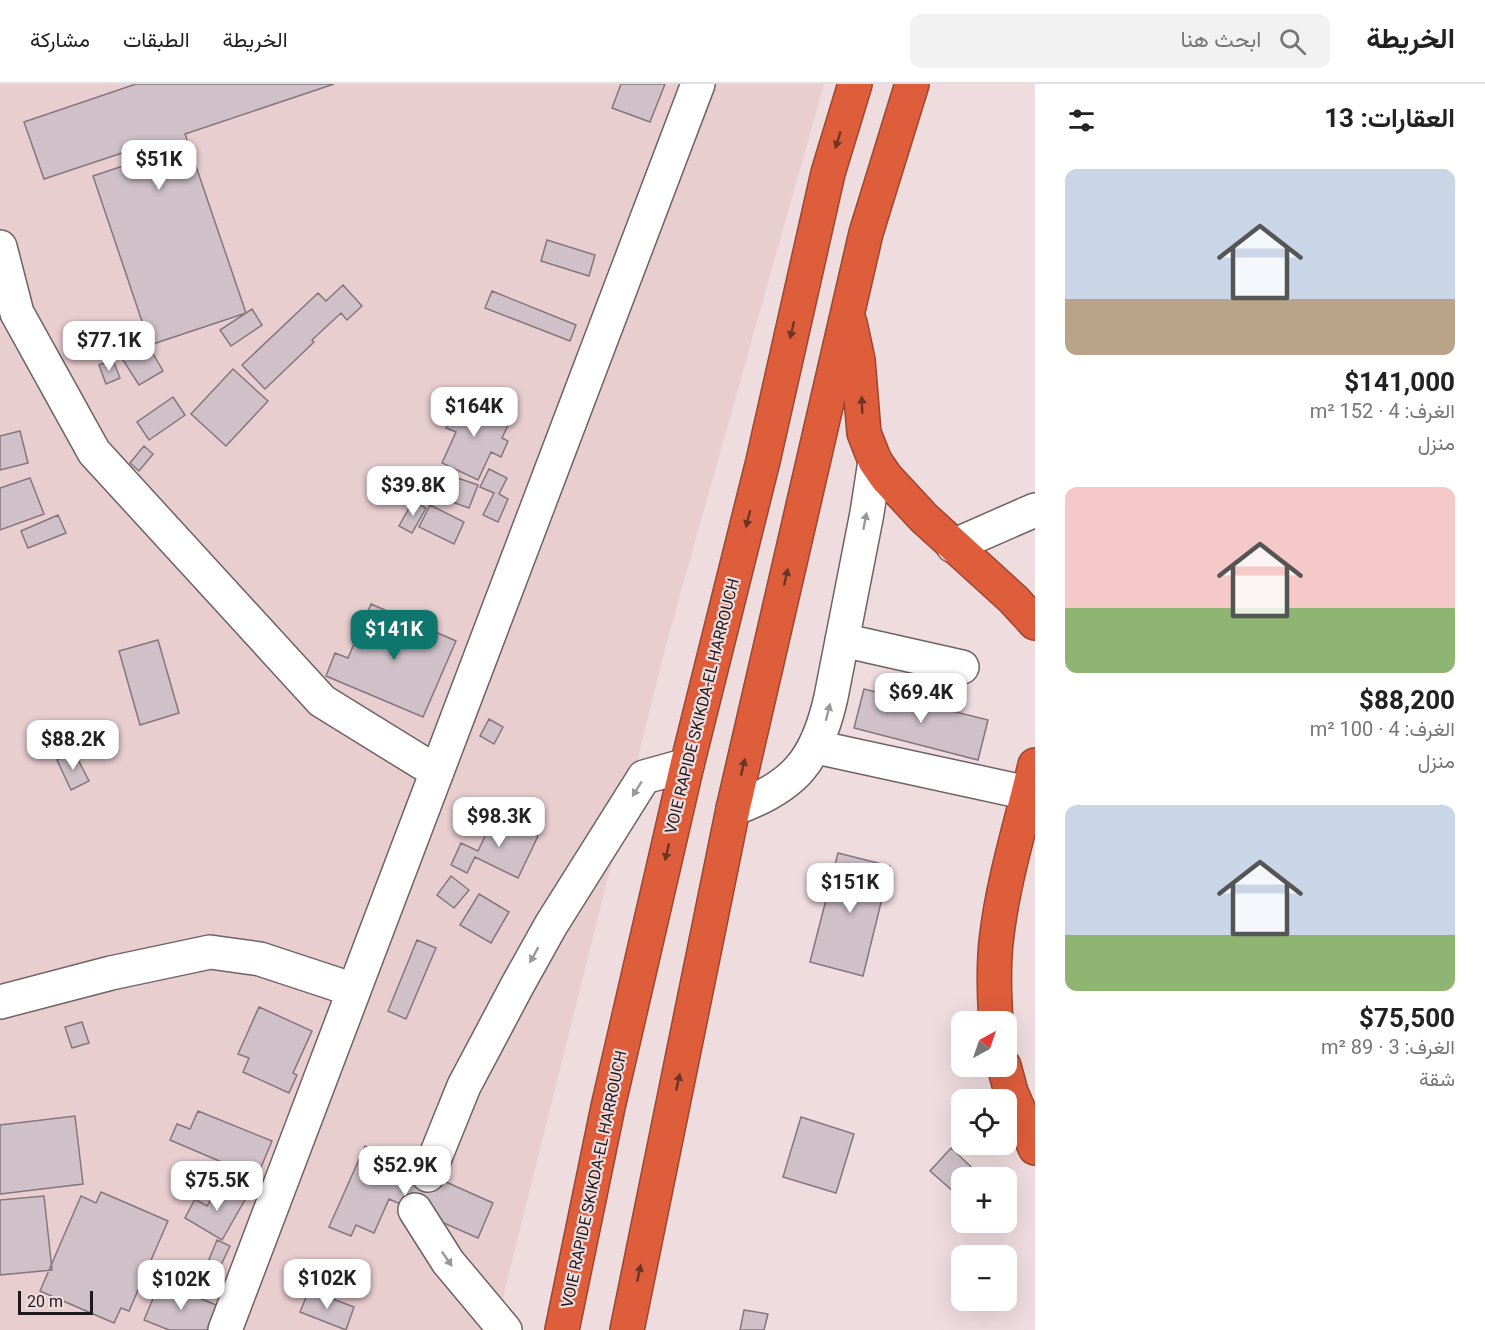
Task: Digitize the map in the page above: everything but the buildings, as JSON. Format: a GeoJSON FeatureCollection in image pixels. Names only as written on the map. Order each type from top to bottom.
{"type":"FeatureCollection","features":[{"type":"Feature","properties":{"kind":"highway","name":"VOIE RAPIDE SKIKDA-EL HARROUCH"},"geometry":{"type":"LineString","coordinates":[[562,1330],[608,1107],[687,765],[763,461],[828,172],[855,84]]}},
{"type":"Feature","properties":{"kind":"highway"},"geometry":{"type":"LineString","coordinates":[[627,1330],[733,808],[866,233],[912,84]]}},
{"type":"Feature","properties":{"kind":"highway"},"geometry":{"type":"LineString","coordinates":[[847,314],[858,360],[864,433],[875,461],[901,493],[953,546],[1013,599],[1035,623]]}},
{"type":"Feature","properties":{"kind":"highway"},"geometry":{"type":"LineString","coordinates":[[996,1011],[994,969],[996,936],[1003,896],[1032,779]]}},
{"type":"Feature","properties":{"kind":"highway"},"geometry":{"type":"LineString","coordinates":[[1007,1077],[1035,1148]]}},
{"type":"Feature","properties":{"kind":"lane"},"geometry":{"type":"LineString","coordinates":[[225,1330],[698,84]]}},
{"type":"Feature","properties":{"kind":"lane"},"geometry":{"type":"LineString","coordinates":[[0,246],[17,313],[94,452],[322,701],[437,772]]}},
{"type":"Feature","properties":{"kind":"lane"},"geometry":{"type":"LineString","coordinates":[[733,808],[756,801],[780,788],[800,770],[816,747],[826,722],[875,461]]}},
{"type":"Feature","properties":{"kind":"lane"},"geometry":{"type":"LineString","coordinates":[[953,546],[1035,510]]}},
{"type":"Feature","properties":{"kind":"lane"},"geometry":{"type":"LineString","coordinates":[[842,640],[962,667]]}},
{"type":"Feature","properties":{"kind":"lane"},"geometry":{"type":"LineString","coordinates":[[816,747],[1032,779]]}},
{"type":"Feature","properties":{"kind":"lane"},"geometry":{"type":"LineString","coordinates":[[428,1175],[464,1086],[551,925],[598,849],[644,777],[687,765]]}},
{"type":"Feature","properties":{"kind":"lane"},"geometry":{"type":"LineString","coordinates":[[0,1002],[111,973],[210,952],[260,959],[354,990]]}},
{"type":"Feature","properties":{"kind":"lane"},"geometry":{"type":"LineString","coordinates":[[415,1210],[448,1262],[505,1330]]}},
{"type":"Feature","properties":{"kind":"shaded area"},"geometry":{"type":"Polygon","coordinates":[[[0,84],[824,84],[668,638],[495,1330],[0,1330],[0,84]]]}}]}
